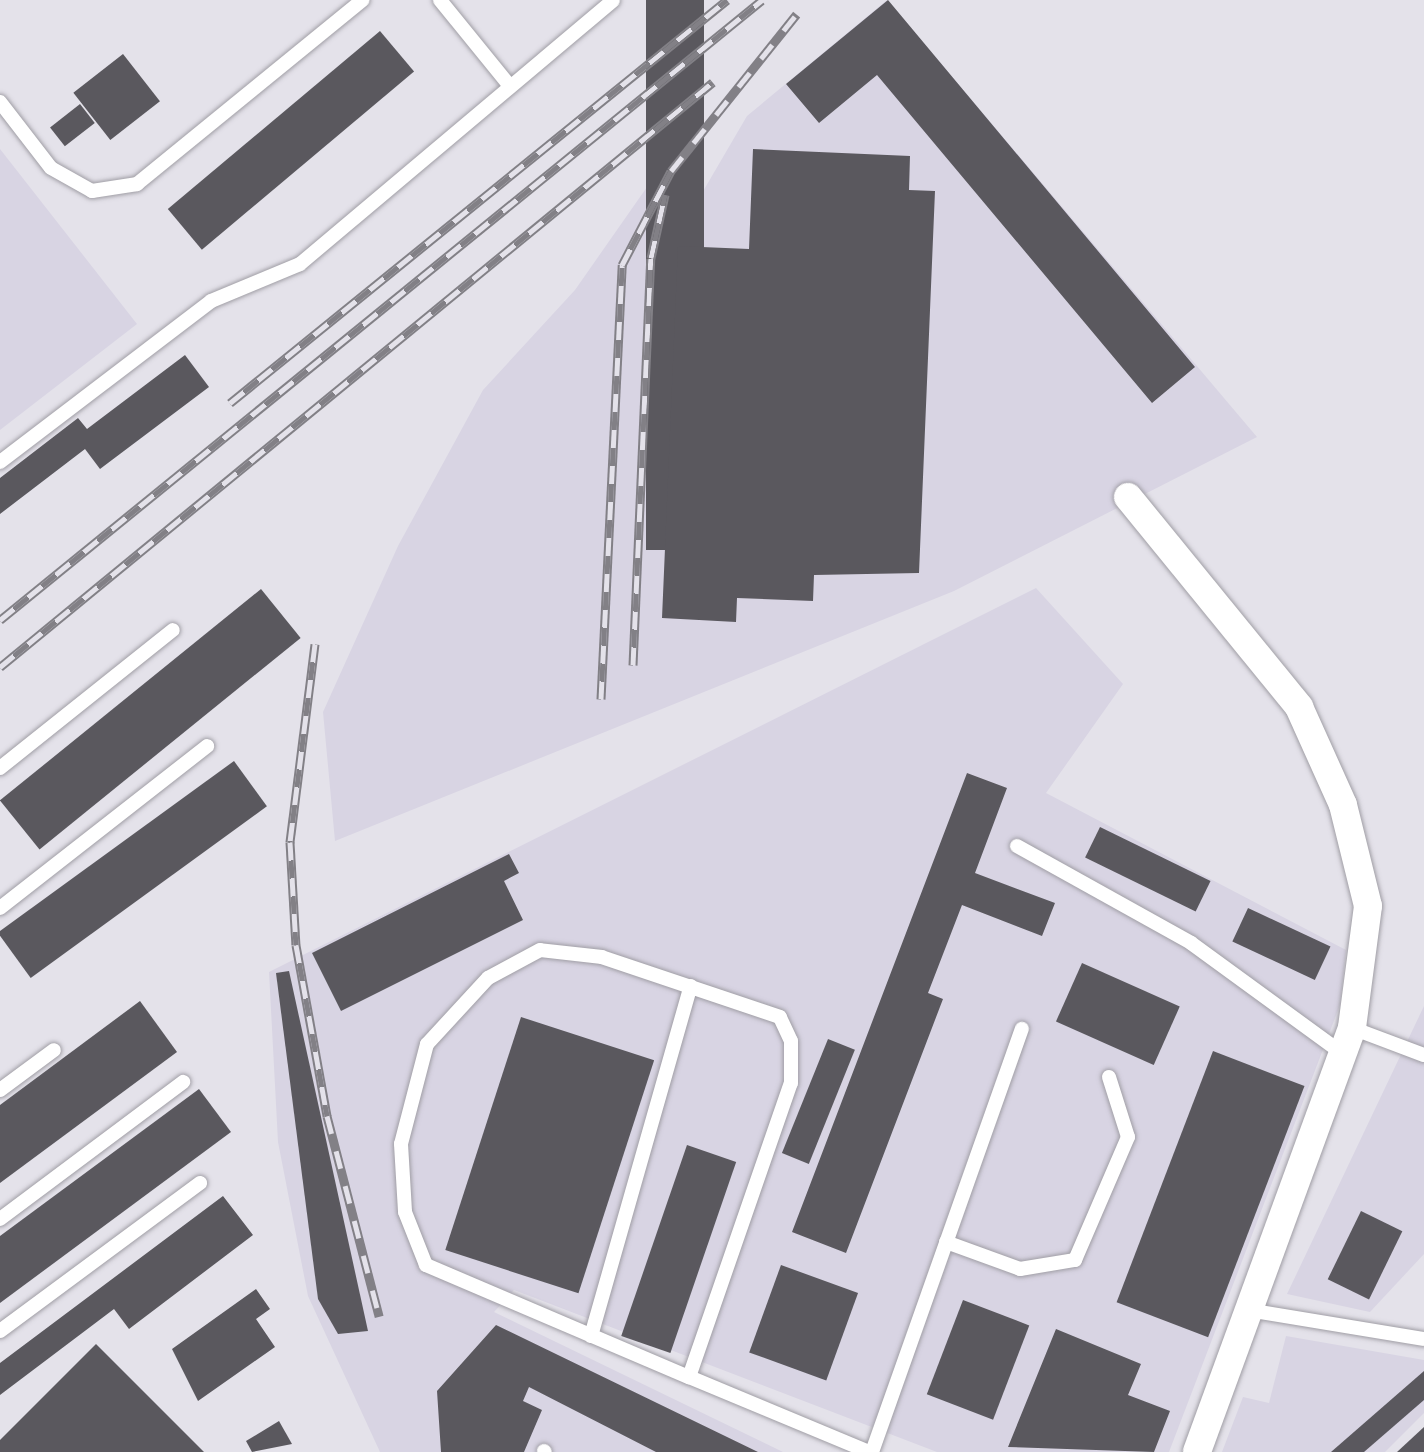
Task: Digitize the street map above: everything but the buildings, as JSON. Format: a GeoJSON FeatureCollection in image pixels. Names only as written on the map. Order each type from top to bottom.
{"type":"FeatureCollection","features":[{"type":"Feature","properties":{"kind":"street"},"geometry":{"type":"LineString","coordinates":[[1128,497],[1299,707],[1343,805],[1368,906],[1347,1041],[1197,1452]]}},
{"type":"Feature","properties":{"kind":"lane"},"geometry":{"type":"LineString","coordinates":[[0,102],[51,168],[92,191],[137,184],[363,0]]}},
{"type":"Feature","properties":{"kind":"lane"},"geometry":{"type":"LineString","coordinates":[[440,0],[510,86]]}},
{"type":"Feature","properties":{"kind":"lane"},"geometry":{"type":"LineString","coordinates":[[0,462],[211,301],[300,264],[613,0]]}},
{"type":"Feature","properties":{"kind":"lane"},"geometry":{"type":"LineString","coordinates":[[0,768],[173,630]]}},
{"type":"Feature","properties":{"kind":"lane"},"geometry":{"type":"LineString","coordinates":[[0,908],[207,746]]}},
{"type":"Feature","properties":{"kind":"lane"},"geometry":{"type":"LineString","coordinates":[[1017,846],[1191,943],[1347,1041],[1424,1055]]}},
{"type":"Feature","properties":{"kind":"lane"},"geometry":{"type":"LineString","coordinates":[[689,1377],[791,1083],[791,1041],[780,1017],[602,957],[540,950],[488,978],[427,1044],[401,1144],[405,1212],[426,1265],[591,1336],[689,1377],[870,1452],[1022,1029]]}},
{"type":"Feature","properties":{"kind":"lane"},"geometry":{"type":"LineString","coordinates":[[591,1336],[691,986]]}},
{"type":"Feature","properties":{"kind":"lane"},"geometry":{"type":"LineString","coordinates":[[0,1090],[54,1050]]}},
{"type":"Feature","properties":{"kind":"lane"},"geometry":{"type":"LineString","coordinates":[[946,1242],[1020,1269],[1075,1260],[1128,1137],[1109,1077]]}},
{"type":"Feature","properties":{"kind":"lane"},"geometry":{"type":"LineString","coordinates":[[0,1219],[183,1082]]}},
{"type":"Feature","properties":{"kind":"lane"},"geometry":{"type":"LineString","coordinates":[[0,1331],[200,1183]]}},
{"type":"Feature","properties":{"kind":"lane"},"geometry":{"type":"LineString","coordinates":[[1248,1310],[1424,1339]]}},
{"type":"Feature","properties":{"kind":"shaded area"},"geometry":{"type":"Polygon","coordinates":[[[887,0],[1257,437],[954,591],[335,841],[323,712],[398,546],[483,390],[575,290],[647,187],[695,205],[747,116],[887,0]]]}},
{"type":"Feature","properties":{"kind":"shaded area"},"geometry":{"type":"Polygon","coordinates":[[[0,149],[137,324],[0,430],[0,149]]]}},
{"type":"Feature","properties":{"kind":"shaded area"},"geometry":{"type":"Polygon","coordinates":[[[1036,588],[1123,684],[1046,793],[1346,950],[1340,1005],[1169,1452],[937,1452],[514,1290],[494,1312],[783,1452],[380,1452],[308,1296],[278,1142],[269,972],[1036,588]]]}},
{"type":"Feature","properties":{"kind":"shaded area"},"geometry":{"type":"Polygon","coordinates":[[[1424,1006],[1424,1254],[1370,1312],[1287,1294],[1424,1006]]]}},
{"type":"Feature","properties":{"kind":"shaded area"},"geometry":{"type":"Polygon","coordinates":[[[1286,1336],[1424,1360],[1424,1413],[1385,1452],[1222,1452],[1243,1397],[1269,1403],[1286,1336]]]}},
{"type":"Feature","properties":{"kind":"railway"},"geometry":{"type":"LineString","coordinates":[[230,403],[727,0]]}},
{"type":"Feature","properties":{"kind":"railway"},"geometry":{"type":"LineString","coordinates":[[0,620],[762,0]]}},
{"type":"Feature","properties":{"kind":"railway"},"geometry":{"type":"LineString","coordinates":[[601,699],[622,265],[671,171],[797,14]]}},
{"type":"Feature","properties":{"kind":"railway"},"geometry":{"type":"LineString","coordinates":[[0,667],[713,82]]}},
{"type":"Feature","properties":{"kind":"railway"},"geometry":{"type":"LineString","coordinates":[[633,665],[651,258],[665,195]]}},
{"type":"Feature","properties":{"kind":"railway"},"geometry":{"type":"LineString","coordinates":[[315,644],[290,842],[296,945],[327,1116],[379,1316]]}}]}
